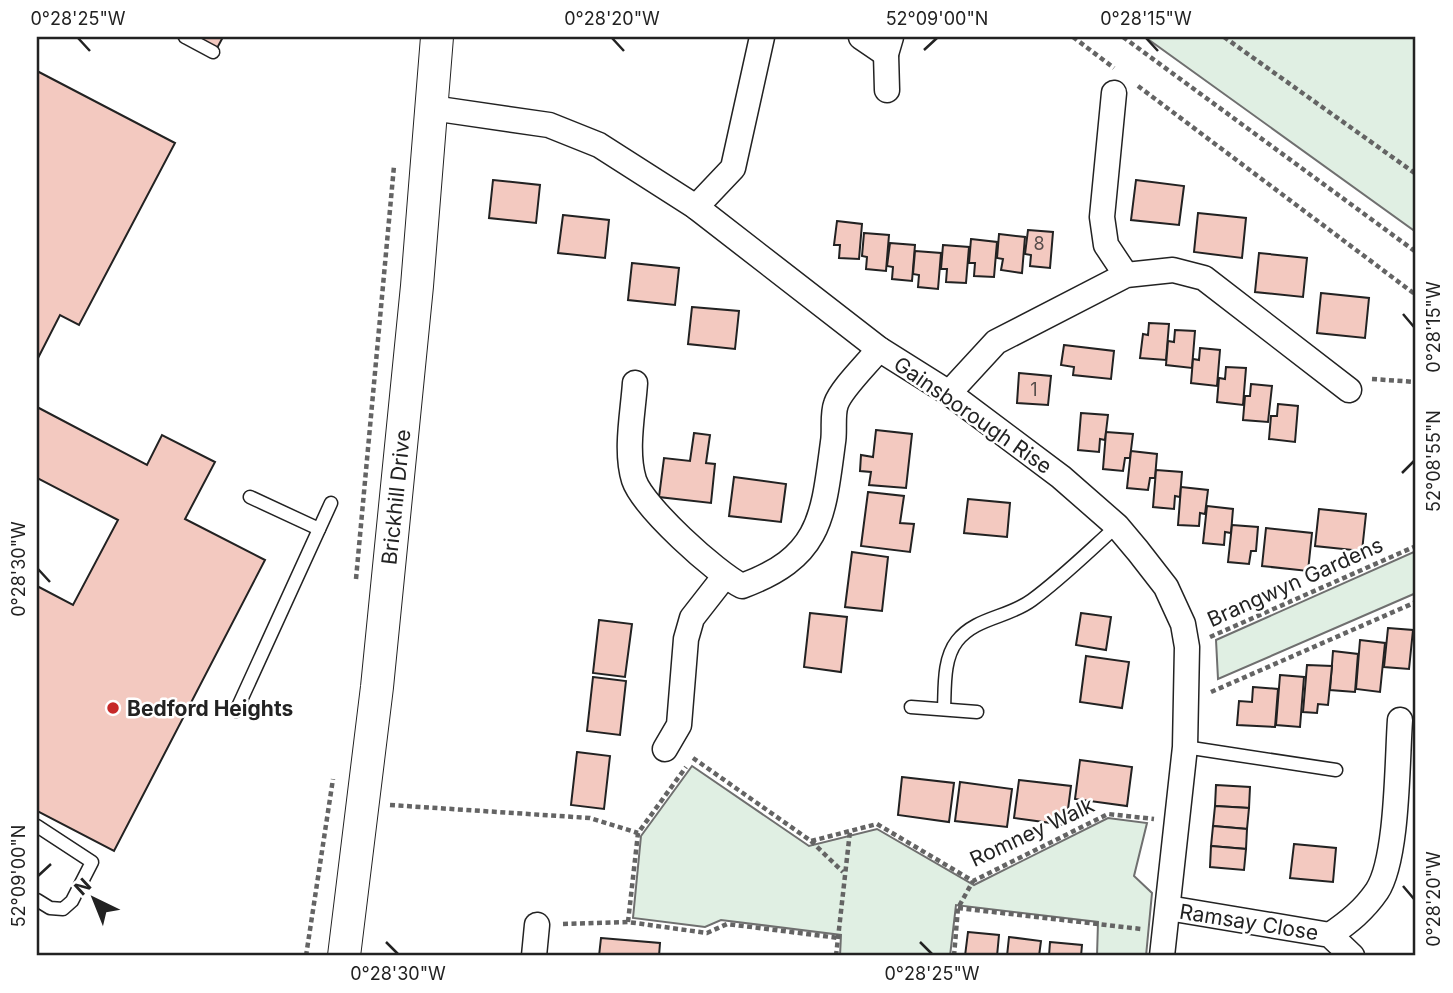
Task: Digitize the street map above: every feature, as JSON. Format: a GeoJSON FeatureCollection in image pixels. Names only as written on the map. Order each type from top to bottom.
{"type":"FeatureCollection","features":[{"type":"Feature","properties":{"kind":"street","name":"Brickhill Drive"},"geometry":{"type":"LineString","coordinates":[[344,956],[379,674],[437,37]]}},
{"type":"Feature","properties":{"kind":"street"},"geometry":{"type":"LineString","coordinates":[[696,207],[733,168],[762,37]]}},
{"type":"Feature","properties":{"kind":"street"},"geometry":{"type":"LineString","coordinates":[[861,37],[889,45],[887,90]]}},
{"type":"Feature","properties":{"kind":"street"},"geometry":{"type":"LineString","coordinates":[[1121,82],[1121,123],[1102,217],[1105,245],[1126,275]]}},
{"type":"Feature","properties":{"kind":"street","name":"Gainsborough Rise"},"geometry":{"type":"LineString","coordinates":[[432,108],[549,125],[599,145],[696,207],[879,349],[949,393],[1061,477],[1116,526],[1166,587],[1183,624],[1187,647],[1185,747],[1162,956]]}},
{"type":"Feature","properties":{"kind":"street"},"geometry":{"type":"LineString","coordinates":[[949,393],[996,342],[1126,275],[1173,270],[1204,278],[1349,390]]}},
{"type":"Feature","properties":{"kind":"street"},"geometry":{"type":"LineString","coordinates":[[635,383],[630,450],[634,481],[667,524],[724,577],[742,586],[774,574],[801,550],[818,526],[828,482],[836,404],[879,349]]}},
{"type":"Feature","properties":{"kind":"street"},"geometry":{"type":"LineString","coordinates":[[665,749],[679,725],[686,639],[692,618],[724,577]]}},
{"type":"Feature","properties":{"kind":"street","name":"Ramsay Close"},"geometry":{"type":"LineString","coordinates":[[1166,920],[1331,935],[1356,918],[1379,888],[1390,848],[1401,720]]}},
{"type":"Feature","properties":{"kind":"street"},"geometry":{"type":"LineString","coordinates":[[534,956],[537,925]]}},
{"type":"Feature","properties":{"kind":"street","name":"Ramsay Close"},"geometry":{"type":"LineString","coordinates":[[1331,935],[1352,956]]}},
{"type":"Feature","properties":{"kind":"lane"},"geometry":{"type":"LineString","coordinates":[[185,37],[213,52]]}},
{"type":"Feature","properties":{"kind":"lane"},"geometry":{"type":"LineString","coordinates":[[250,497],[319,529]]}},
{"type":"Feature","properties":{"kind":"lane"},"geometry":{"type":"LineString","coordinates":[[236,711],[331,503]]}},
{"type":"Feature","properties":{"kind":"lane"},"geometry":{"type":"LineString","coordinates":[[943,709],[949,658],[957,642],[970,628],[1030,601],[1116,526]]}},
{"type":"Feature","properties":{"kind":"lane"},"geometry":{"type":"LineString","coordinates":[[911,707],[976,712]]}},
{"type":"Feature","properties":{"kind":"lane"},"geometry":{"type":"LineString","coordinates":[[1185,747],[1336,770]]}},
{"type":"Feature","properties":{"kind":"lane"},"geometry":{"type":"LineString","coordinates":[[37,826],[92,862],[72,901],[63,909],[50,908],[37,900]]}},
{"type":"Feature","properties":{"kind":"path"},"geometry":{"type":"LineString","coordinates":[[1073,37],[1121,82],[1416,295]]}},
{"type":"Feature","properties":{"kind":"path"},"geometry":{"type":"LineString","coordinates":[[1123,37],[1416,252]]}},
{"type":"Feature","properties":{"kind":"path"},"geometry":{"type":"LineString","coordinates":[[1224,37],[1416,173]]}},
{"type":"Feature","properties":{"kind":"path"},"geometry":{"type":"LineString","coordinates":[[355,580],[395,160]]}},
{"type":"Feature","properties":{"kind":"path"},"geometry":{"type":"LineString","coordinates":[[1349,390],[1373,379],[1416,382]]}},
{"type":"Feature","properties":{"kind":"path","name":"Brangwyn Gardens"},"geometry":{"type":"LineString","coordinates":[[1187,647],[1416,546]]}},
{"type":"Feature","properties":{"kind":"path"},"geometry":{"type":"LineString","coordinates":[[1188,702],[1416,602]]}},
{"type":"Feature","properties":{"kind":"path"},"geometry":{"type":"LineString","coordinates":[[665,749],[693,758],[811,841],[843,872]]}},
{"type":"Feature","properties":{"kind":"path"},"geometry":{"type":"LineString","coordinates":[[628,922],[638,833],[693,758]]}},
{"type":"Feature","properties":{"kind":"path"},"geometry":{"type":"LineString","coordinates":[[306,956],[335,766]]}},
{"type":"Feature","properties":{"kind":"path"},"geometry":{"type":"LineString","coordinates":[[362,803],[590,818],[638,833]]}},
{"type":"Feature","properties":{"kind":"path","name":"Romney Walk"},"geometry":{"type":"LineString","coordinates":[[811,841],[877,824],[973,881],[1108,814],[1176,822]]}},
{"type":"Feature","properties":{"kind":"path"},"geometry":{"type":"LineString","coordinates":[[836,956],[843,872],[850,831]]}},
{"type":"Feature","properties":{"kind":"path"},"geometry":{"type":"LineString","coordinates":[[954,956],[958,908],[973,881]]}},
{"type":"Feature","properties":{"kind":"path"},"geometry":{"type":"LineString","coordinates":[[958,908],[1166,920]]}},
{"type":"Feature","properties":{"kind":"path"},"geometry":{"type":"LineString","coordinates":[[537,925],[628,922],[707,933],[727,925],[839,938]]}},
{"type":"Feature","properties":{"kind":"green space"},"geometry":{"type":"Polygon","coordinates":[[[1145,37],[1416,37],[1416,232],[1145,37]]]}},
{"type":"Feature","properties":{"kind":"green space"},"geometry":{"type":"Polygon","coordinates":[[[1416,551],[1416,593],[1218,679],[1216,640],[1416,551]]]}},
{"type":"Feature","properties":{"kind":"green space"},"geometry":{"type":"Polygon","coordinates":[[[692,766],[809,846],[877,829],[974,885],[1108,818],[1147,823],[1134,876],[1152,893],[1146,956],[1097,956],[1098,922],[956,905],[950,956],[840,956],[841,935],[721,920],[705,927],[633,918],[641,836],[692,766]]]}},
{"type":"Feature","properties":{"kind":"building"},"geometry":{"type":"Polygon","coordinates":[[[186,37],[223,37],[215,52],[186,37]]]}},
{"type":"Feature","properties":{"kind":"building"},"geometry":{"type":"Polygon","coordinates":[[[37,71],[175,143],[79,325],[60,315],[37,360],[37,71]]]}},
{"type":"Feature","properties":{"kind":"building"},"geometry":{"type":"Polygon","coordinates":[[[493,180],[540,185],[536,223],[489,218],[493,180]]]}},
{"type":"Feature","properties":{"kind":"building"},"geometry":{"type":"Polygon","coordinates":[[[1136,180],[1184,186],[1179,225],[1131,220],[1136,180]]]}},
{"type":"Feature","properties":{"kind":"building"},"geometry":{"type":"Polygon","coordinates":[[[1198,213],[1246,218],[1242,258],[1194,252],[1198,213]]]}},
{"type":"Feature","properties":{"kind":"building"},"geometry":{"type":"Polygon","coordinates":[[[563,215],[609,220],[605,258],[558,253],[563,215]]]}},
{"type":"Feature","properties":{"kind":"building"},"geometry":{"type":"Polygon","coordinates":[[[837,221],[862,224],[859,259],[839,258],[840,245],[834,245],[837,221]]]}},
{"type":"Feature","properties":{"kind":"building"},"geometry":{"type":"Polygon","coordinates":[[[1028,230],[1053,232],[1050,268],[1030,266],[1031,255],[1025,254],[1028,230]]]}},
{"type":"Feature","properties":{"kind":"building"},"geometry":{"type":"Polygon","coordinates":[[[864,233],[889,235],[886,271],[866,269],[867,257],[862,256],[864,233]]]}},
{"type":"Feature","properties":{"kind":"building"},"geometry":{"type":"Polygon","coordinates":[[[999,234],[1025,237],[1022,273],[1001,270],[1003,259],[997,258],[999,234]]]}},
{"type":"Feature","properties":{"kind":"building"},"geometry":{"type":"Polygon","coordinates":[[[971,239],[997,242],[994,277],[974,276],[975,263],[969,263],[971,239]]]}},
{"type":"Feature","properties":{"kind":"building"},"geometry":{"type":"Polygon","coordinates":[[[890,243],[915,245],[912,281],[892,279],[893,267],[887,266],[890,243]]]}},
{"type":"Feature","properties":{"kind":"building"},"geometry":{"type":"Polygon","coordinates":[[[943,245],[969,247],[966,283],[946,282],[947,269],[941,269],[943,245]]]}},
{"type":"Feature","properties":{"kind":"building"},"geometry":{"type":"Polygon","coordinates":[[[915,251],[941,253],[938,289],[918,287],[919,275],[913,274],[915,251]]]}},
{"type":"Feature","properties":{"kind":"building"},"geometry":{"type":"Polygon","coordinates":[[[1259,253],[1307,258],[1303,297],[1255,292],[1259,253]]]}},
{"type":"Feature","properties":{"kind":"building"},"geometry":{"type":"Polygon","coordinates":[[[632,263],[679,268],[675,305],[628,300],[632,263]]]}},
{"type":"Feature","properties":{"kind":"building"},"geometry":{"type":"Polygon","coordinates":[[[1321,293],[1369,298],[1365,338],[1317,333],[1321,293]]]}},
{"type":"Feature","properties":{"kind":"building"},"geometry":{"type":"Polygon","coordinates":[[[692,307],[739,311],[735,349],[688,344],[692,307]]]}},
{"type":"Feature","properties":{"kind":"building"},"geometry":{"type":"Polygon","coordinates":[[[1149,323],[1169,324],[1166,360],[1140,358],[1143,334],[1148,335],[1149,323]]]}},
{"type":"Feature","properties":{"kind":"building"},"geometry":{"type":"Polygon","coordinates":[[[1175,330],[1195,331],[1192,368],[1166,365],[1168,341],[1174,342],[1175,330]]]}},
{"type":"Feature","properties":{"kind":"building"},"geometry":{"type":"Polygon","coordinates":[[[1064,345],[1114,351],[1111,379],[1073,375],[1074,367],[1061,365],[1064,345]]]}},
{"type":"Feature","properties":{"kind":"building"},"geometry":{"type":"Polygon","coordinates":[[[1200,348],[1220,350],[1217,386],[1191,383],[1193,359],[1199,360],[1200,348]]]}},
{"type":"Feature","properties":{"kind":"building"},"geometry":{"type":"Polygon","coordinates":[[[1226,367],[1246,368],[1243,405],[1217,402],[1219,378],[1225,379],[1226,367]]]}},
{"type":"Feature","properties":{"kind":"building"},"geometry":{"type":"Polygon","coordinates":[[[1019,373],[1051,376],[1048,405],[1017,403],[1019,373]]]}},
{"type":"Feature","properties":{"kind":"building"},"geometry":{"type":"Polygon","coordinates":[[[1251,384],[1272,386],[1268,422],[1243,420],[1245,396],[1250,396],[1251,384]]]}},
{"type":"Feature","properties":{"kind":"building"},"geometry":{"type":"Polygon","coordinates":[[[1278,404],[1298,406],[1295,442],[1269,439],[1271,416],[1277,416],[1278,404]]]}},
{"type":"Feature","properties":{"kind":"building","name":"Bedford Heights"},"geometry":{"type":"Polygon","coordinates":[[[37,407],[147,465],[162,435],[215,462],[185,519],[265,560],[114,851],[37,811],[37,586],[73,605],[118,520],[37,478],[37,407]]]}},
{"type":"Feature","properties":{"kind":"building"},"geometry":{"type":"Polygon","coordinates":[[[1081,413],[1108,415],[1105,440],[1100,439],[1099,452],[1078,450],[1081,413]]]}},
{"type":"Feature","properties":{"kind":"building"},"geometry":{"type":"Polygon","coordinates":[[[876,430],[912,434],[906,488],[869,485],[871,472],[860,471],[861,455],[873,457],[876,430]]]}},
{"type":"Feature","properties":{"kind":"building"},"geometry":{"type":"Polygon","coordinates":[[[1106,432],[1133,434],[1130,458],[1125,458],[1123,471],[1103,469],[1106,432]]]}},
{"type":"Feature","properties":{"kind":"building"},"geometry":{"type":"Polygon","coordinates":[[[694,433],[710,435],[706,463],[715,464],[711,503],[659,497],[664,458],[690,461],[694,433]]]}},
{"type":"Feature","properties":{"kind":"building"},"geometry":{"type":"Polygon","coordinates":[[[1131,451],[1157,454],[1155,478],[1150,478],[1148,490],[1127,488],[1131,451]]]}},
{"type":"Feature","properties":{"kind":"building"},"geometry":{"type":"Polygon","coordinates":[[[1156,470],[1182,472],[1180,497],[1175,496],[1174,509],[1153,507],[1156,470]]]}},
{"type":"Feature","properties":{"kind":"building"},"geometry":{"type":"Polygon","coordinates":[[[734,477],[786,484],[781,522],[729,516],[734,477]]]}},
{"type":"Feature","properties":{"kind":"building"},"geometry":{"type":"Polygon","coordinates":[[[1181,487],[1208,490],[1205,514],[1200,513],[1199,526],[1178,525],[1181,487]]]}},
{"type":"Feature","properties":{"kind":"building"},"geometry":{"type":"Polygon","coordinates":[[[868,492],[904,496],[900,523],[914,524],[910,552],[861,546],[868,492]]]}},
{"type":"Feature","properties":{"kind":"building"},"geometry":{"type":"Polygon","coordinates":[[[968,499],[1010,503],[1007,537],[964,533],[968,499]]]}},
{"type":"Feature","properties":{"kind":"building"},"geometry":{"type":"Polygon","coordinates":[[[1207,506],[1233,509],[1231,533],[1225,532],[1224,545],[1203,543],[1207,506]]]}},
{"type":"Feature","properties":{"kind":"building"},"geometry":{"type":"Polygon","coordinates":[[[1319,509],[1366,514],[1362,551],[1315,546],[1319,509]]]}},
{"type":"Feature","properties":{"kind":"building"},"geometry":{"type":"Polygon","coordinates":[[[1232,525],[1258,527],[1256,551],[1251,551],[1249,564],[1228,562],[1232,525]]]}},
{"type":"Feature","properties":{"kind":"building"},"geometry":{"type":"Polygon","coordinates":[[[1266,528],[1312,533],[1308,571],[1262,566],[1266,528]]]}},
{"type":"Feature","properties":{"kind":"building"},"geometry":{"type":"Polygon","coordinates":[[[852,552],[888,557],[882,611],[845,607],[852,552]]]}},
{"type":"Feature","properties":{"kind":"building"},"geometry":{"type":"Polygon","coordinates":[[[810,613],[847,617],[841,672],[804,667],[810,613]]]}},
{"type":"Feature","properties":{"kind":"building"},"geometry":{"type":"Polygon","coordinates":[[[1081,613],[1111,617],[1106,650],[1076,645],[1081,613]]]}},
{"type":"Feature","properties":{"kind":"building"},"geometry":{"type":"Polygon","coordinates":[[[599,620],[632,624],[625,677],[593,673],[599,620]]]}},
{"type":"Feature","properties":{"kind":"building"},"geometry":{"type":"Polygon","coordinates":[[[1388,628],[1413,630],[1409,669],[1384,667],[1388,628]]]}},
{"type":"Feature","properties":{"kind":"building"},"geometry":{"type":"Polygon","coordinates":[[[1360,640],[1385,643],[1380,692],[1356,689],[1360,640]]]}},
{"type":"Feature","properties":{"kind":"building"},"geometry":{"type":"Polygon","coordinates":[[[1333,651],[1358,654],[1355,692],[1330,690],[1333,651]]]}},
{"type":"Feature","properties":{"kind":"building"},"geometry":{"type":"Polygon","coordinates":[[[1086,656],[1129,662],[1122,708],[1080,702],[1086,656]]]}},
{"type":"Feature","properties":{"kind":"building"},"geometry":{"type":"Polygon","coordinates":[[[1307,665],[1332,666],[1328,705],[1318,704],[1317,713],[1303,712],[1307,665]]]}},
{"type":"Feature","properties":{"kind":"building"},"geometry":{"type":"Polygon","coordinates":[[[1280,675],[1304,677],[1300,727],[1276,725],[1280,675]]]}},
{"type":"Feature","properties":{"kind":"building"},"geometry":{"type":"Polygon","coordinates":[[[593,677],[626,681],[620,735],[587,731],[593,677]]]}},
{"type":"Feature","properties":{"kind":"building"},"geometry":{"type":"Polygon","coordinates":[[[1253,687],[1278,689],[1275,727],[1237,725],[1239,701],[1252,702],[1253,687]]]}},
{"type":"Feature","properties":{"kind":"building"},"geometry":{"type":"Polygon","coordinates":[[[577,752],[610,756],[604,809],[571,805],[577,752]]]}},
{"type":"Feature","properties":{"kind":"building"},"geometry":{"type":"Polygon","coordinates":[[[1080,760],[1132,767],[1127,806],[1075,799],[1080,760]]]}},
{"type":"Feature","properties":{"kind":"building"},"geometry":{"type":"Polygon","coordinates":[[[902,777],[954,783],[949,822],[898,815],[902,777]]]}},
{"type":"Feature","properties":{"kind":"building"},"geometry":{"type":"Polygon","coordinates":[[[1019,780],[1071,786],[1066,825],[1014,818],[1019,780]]]}},
{"type":"Feature","properties":{"kind":"building"},"geometry":{"type":"Polygon","coordinates":[[[960,782],[1012,789],[1007,827],[955,821],[960,782]]]}},
{"type":"Feature","properties":{"kind":"building"},"geometry":{"type":"Polygon","coordinates":[[[1216,785],[1250,787],[1249,808],[1215,806],[1216,785]]]}},
{"type":"Feature","properties":{"kind":"building"},"geometry":{"type":"Polygon","coordinates":[[[1215,806],[1249,808],[1247,829],[1213,826],[1215,806]]]}},
{"type":"Feature","properties":{"kind":"building"},"geometry":{"type":"Polygon","coordinates":[[[1213,826],[1247,829],[1246,849],[1211,846],[1213,826]]]}},
{"type":"Feature","properties":{"kind":"building"},"geometry":{"type":"Polygon","coordinates":[[[1294,844],[1336,848],[1333,882],[1290,878],[1294,844]]]}},
{"type":"Feature","properties":{"kind":"building"},"geometry":{"type":"Polygon","coordinates":[[[1211,846],[1246,849],[1244,870],[1210,867],[1211,846]]]}},
{"type":"Feature","properties":{"kind":"building"},"geometry":{"type":"Polygon","coordinates":[[[968,932],[999,935],[997,956],[965,956],[968,932]]]}},
{"type":"Feature","properties":{"kind":"building"},"geometry":{"type":"Polygon","coordinates":[[[1009,937],[1041,941],[1039,956],[1007,956],[1009,937]]]}},
{"type":"Feature","properties":{"kind":"building"},"geometry":{"type":"Polygon","coordinates":[[[601,938],[660,943],[659,956],[599,956],[601,938]]]}},
{"type":"Feature","properties":{"kind":"building"},"geometry":{"type":"Polygon","coordinates":[[[1050,942],[1082,945],[1081,956],[1049,956],[1050,942]]]}},
{"type":"Feature","properties":{"kind":"place","name":"Bedford Heights"},"geometry":{"type":"Point","coordinates":[113,708]}}]}
